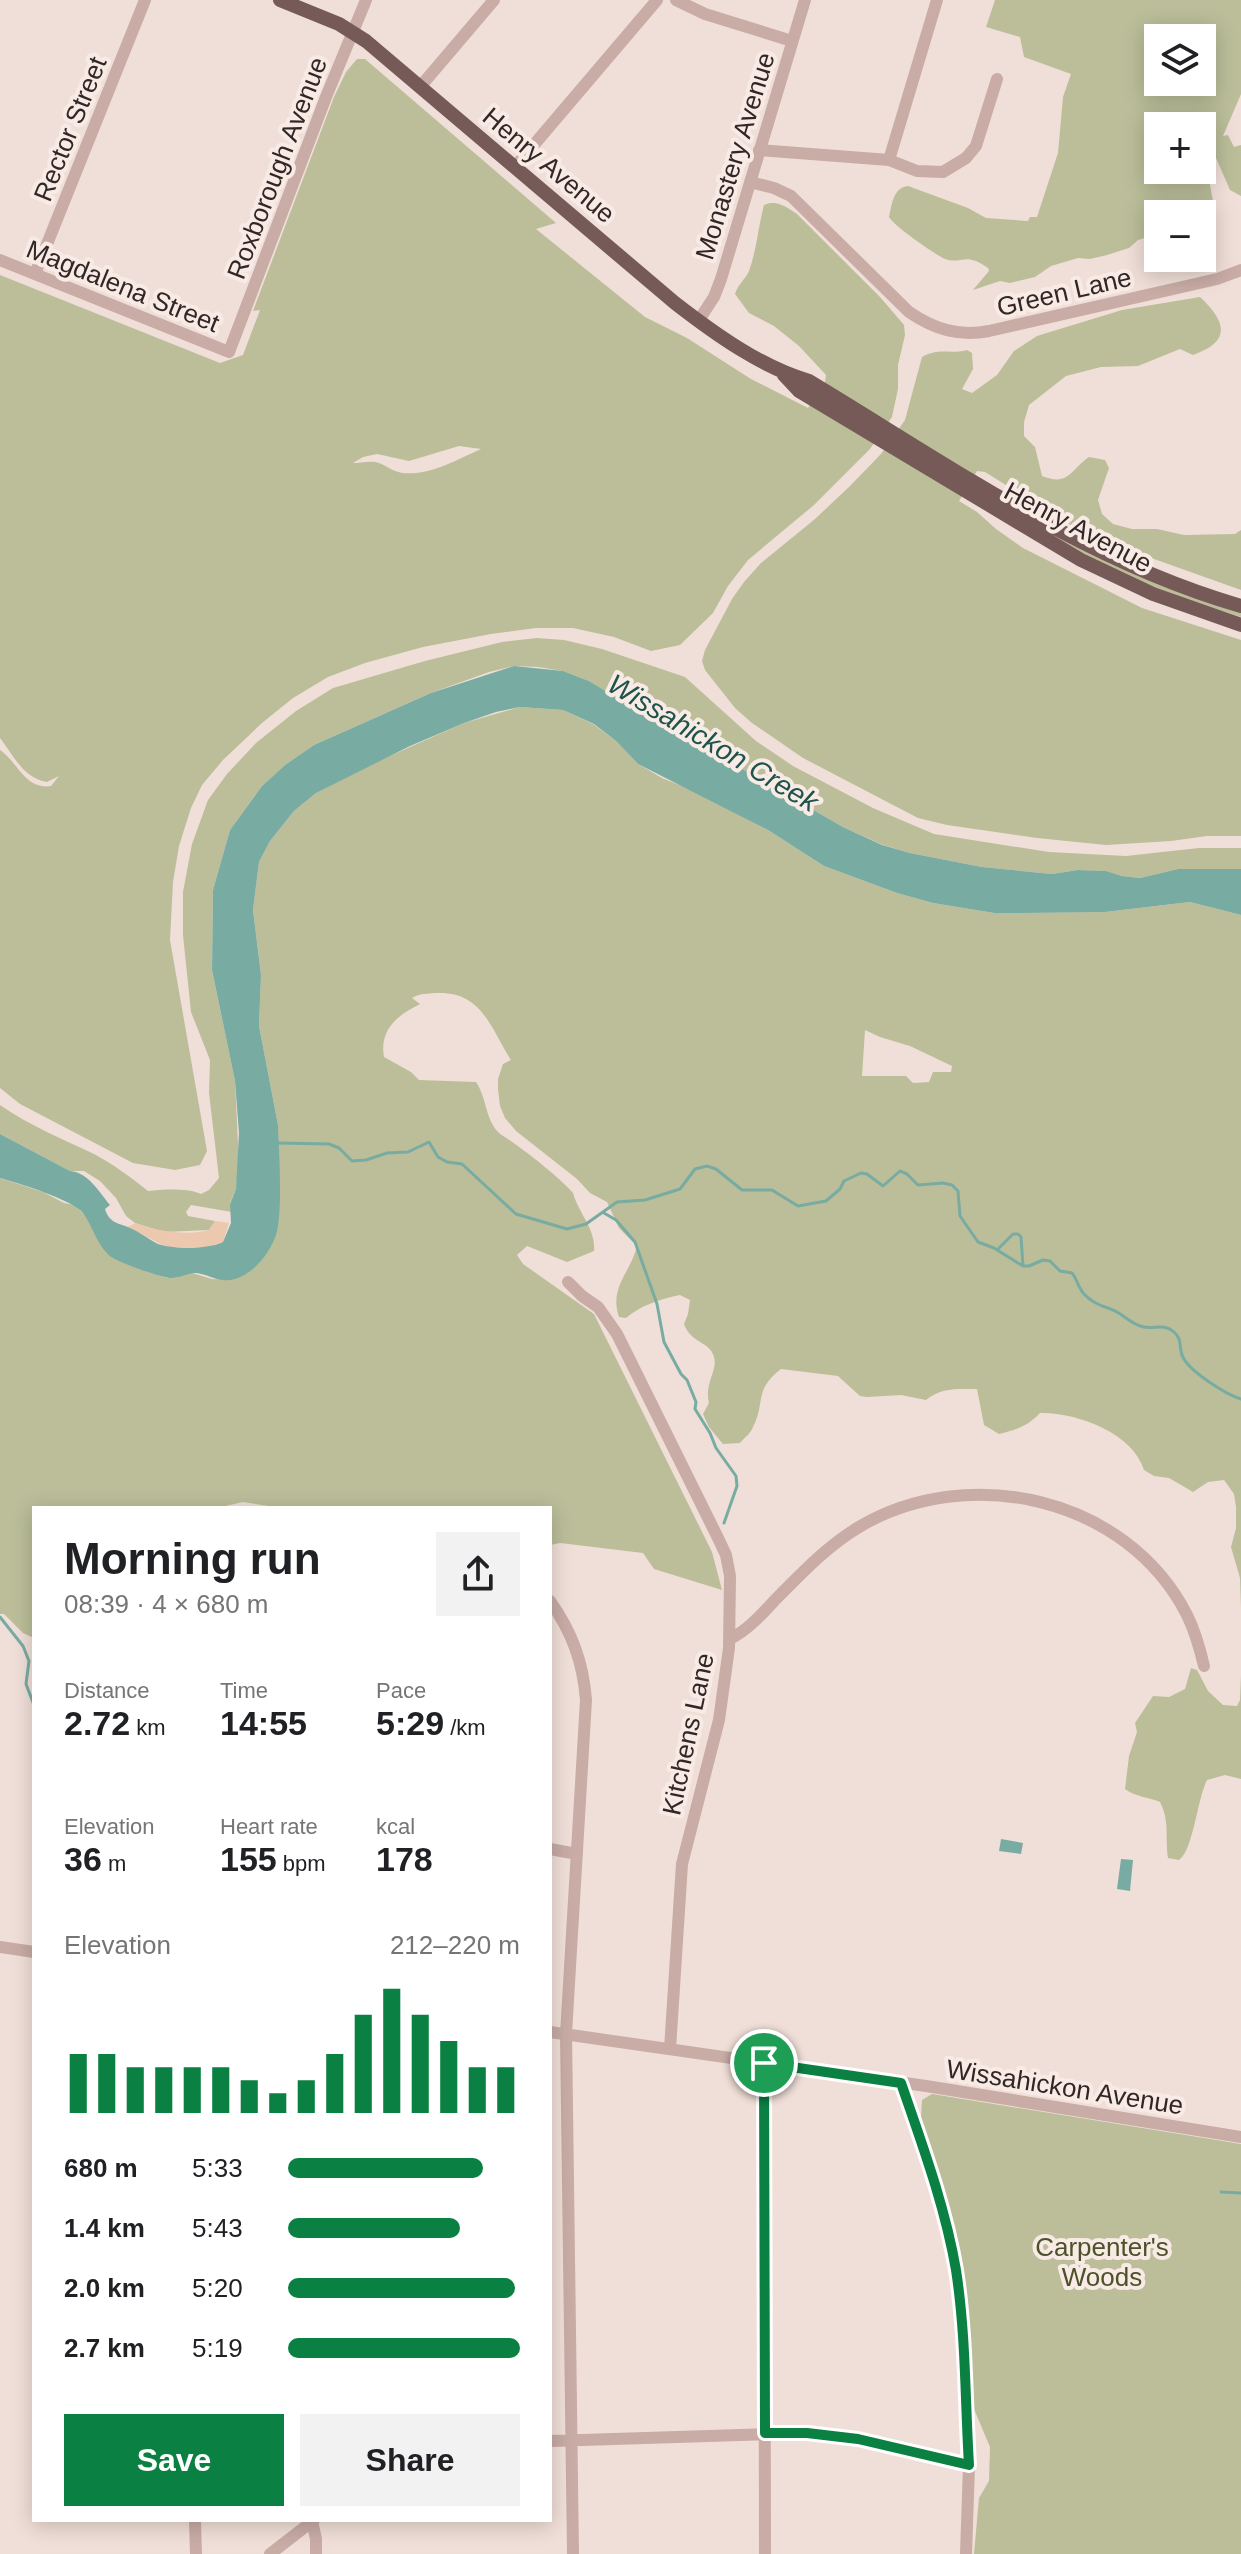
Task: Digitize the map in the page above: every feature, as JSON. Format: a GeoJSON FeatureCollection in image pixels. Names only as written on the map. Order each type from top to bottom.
{"type":"FeatureCollection","features":[{"type":"Feature","properties":{"kind":"main road","name":"Henry Avenue"},"geometry":{"type":"LineString","coordinates":[[280,0],[354,32],[699,320],[981,494],[1047,541],[1115,577],[1241,625]]}},
{"type":"Feature","properties":{"kind":"main road","name":"Henry Avenue"},"geometry":{"type":"LineString","coordinates":[[981,494],[1116,558],[1241,606]]}},
{"type":"Feature","properties":{"kind":"street","name":"Rector Street"},"geometry":{"type":"LineString","coordinates":[[35,274],[145,0]]}},
{"type":"Feature","properties":{"kind":"street","name":"Roxborough Avenue"},"geometry":{"type":"LineString","coordinates":[[229,352],[366,0]]}},
{"type":"Feature","properties":{"kind":"street"},"geometry":{"type":"LineString","coordinates":[[420,87],[494,0]]}},
{"type":"Feature","properties":{"kind":"street"},"geometry":{"type":"LineString","coordinates":[[515,167],[657,0]]}},
{"type":"Feature","properties":{"kind":"street"},"geometry":{"type":"LineString","coordinates":[[676,0],[705,14],[792,41]]}},
{"type":"Feature","properties":{"kind":"street","name":"Monastery Avenue"},"geometry":{"type":"LineString","coordinates":[[699,320],[717,290],[805,0]]}},
{"type":"Feature","properties":{"kind":"street"},"geometry":{"type":"LineString","coordinates":[[889,160],[937,0]]}},
{"type":"Feature","properties":{"kind":"street"},"geometry":{"type":"LineString","coordinates":[[759,150],[889,160],[926,173],[943,172],[959,164],[976,146],[997,79]]}},
{"type":"Feature","properties":{"kind":"street","name":"Green Lane"},"geometry":{"type":"LineString","coordinates":[[750,182],[791,196],[909,312],[942,330],[961,334],[978,334],[1217,279],[1241,270]]}},
{"type":"Feature","properties":{"kind":"street","name":"Magdalena Street"},"geometry":{"type":"LineString","coordinates":[[0,260],[229,352]]}},
{"type":"Feature","properties":{"kind":"street","name":"Kitchens Lane"},"geometry":{"type":"LineString","coordinates":[[568,1282],[598,1307],[617,1334],[723,1547],[730,1576],[730,1639],[723,1704],[682,1864],[670,2049]]}},
{"type":"Feature","properties":{"kind":"street"},"geometry":{"type":"LineString","coordinates":[[730,1639],[749,1626],[833,1544],[864,1524],[883,1513],[918,1502],[981,1493],[1034,1499],[1067,1510],[1103,1528],[1130,1547],[1155,1570],[1177,1599],[1192,1626],[1204,1666]]}},
{"type":"Feature","properties":{"kind":"street"},"geometry":{"type":"LineString","coordinates":[[552,1604],[574,1642],[581,1664],[586,1720],[566,2034],[573,2554]]}},
{"type":"Feature","properties":{"kind":"street"},"geometry":{"type":"LineString","coordinates":[[552,1849],[577,1854]]}},
{"type":"Feature","properties":{"kind":"street"},"geometry":{"type":"LineString","coordinates":[[0,1947],[32,1952]]}},
{"type":"Feature","properties":{"kind":"street","name":"Wissahickon Avenue"},"geometry":{"type":"LineString","coordinates":[[552,2032],[1241,2137]]}},
{"type":"Feature","properties":{"kind":"street"},"geometry":{"type":"LineString","coordinates":[[764,2063],[765,2554]]}},
{"type":"Feature","properties":{"kind":"street"},"geometry":{"type":"LineString","coordinates":[[901,2083],[936,2188],[956,2269],[964,2335],[969,2465],[966,2554]]}},
{"type":"Feature","properties":{"kind":"street"},"geometry":{"type":"LineString","coordinates":[[552,2441],[807,2433],[858,2439],[969,2465]]}},
{"type":"Feature","properties":{"kind":"street"},"geometry":{"type":"LineString","coordinates":[[195,2522],[196,2554]]}},
{"type":"Feature","properties":{"kind":"street"},"geometry":{"type":"LineString","coordinates":[[270,2554],[312,2522]]}},
{"type":"Feature","properties":{"kind":"street"},"geometry":{"type":"LineString","coordinates":[[313,2522],[316,2554]]}},
{"type":"Feature","properties":{"kind":"green space"},"geometry":{"type":"Polygon","coordinates":[[[995,0],[1241,0],[1241,94],[1223,136],[1228,135],[1234,147],[1241,145],[1241,196],[1230,190],[1216,158],[1216,112],[1144,112],[1144,184],[1210,184],[1213,200],[1144,200],[1144,238],[1129,248],[1090,259],[1078,258],[1051,266],[1035,277],[1010,283],[1000,281],[973,290],[989,271],[988,268],[974,260],[945,259],[915,240],[889,217],[896,193],[908,186],[968,208],[986,218],[1028,221],[1030,217],[1037,217],[1058,153],[1063,97],[1071,74],[1024,57],[1020,37],[986,27],[995,0]]]}},
{"type":"Feature","properties":{"kind":"green space"},"geometry":{"type":"Polygon","coordinates":[[[357,59],[365,59],[556,223],[536,229],[645,317],[687,338],[751,379],[808,408],[825,382],[826,375],[799,346],[774,326],[749,313],[735,294],[752,263],[764,205],[777,203],[785,206],[797,214],[880,297],[904,325],[898,389],[892,417],[870,449],[814,505],[748,560],[713,613],[680,645],[651,651],[614,637],[573,628],[536,628],[423,647],[328,677],[293,698],[223,760],[202,785],[179,846],[173,882],[170,940],[207,1151],[200,1165],[175,1170],[133,1163],[20,1104],[0,1088],[0,750],[35,784],[51,786],[59,776],[47,782],[32,776],[0,738],[0,275],[220,363],[243,355],[260,310],[253,311],[346,72],[357,59]],[[459,446],[409,461],[377,454],[353,463],[376,462],[398,472],[423,472],[481,449],[459,446]]]}},
{"type":"Feature","properties":{"kind":"green space"},"geometry":{"type":"Polygon","coordinates":[[[1200,297],[1220,323],[1219,338],[1214,344],[1193,355],[1180,349],[1138,366],[1101,367],[1066,376],[1029,405],[1024,436],[1035,447],[1042,476],[1051,479],[1064,478],[1089,457],[1105,460],[1109,468],[1098,500],[1102,514],[1113,524],[1184,535],[1235,534],[1241,530],[1241,590],[1077,529],[985,472],[977,471],[959,501],[1023,548],[1142,608],[1241,640],[1241,836],[1106,845],[1037,838],[918,818],[803,758],[735,708],[705,670],[702,661],[732,599],[761,563],[815,519],[881,454],[905,420],[922,357],[940,352],[967,350],[972,353],[973,369],[962,389],[972,393],[997,375],[1014,351],[1037,336],[1122,310],[1200,297]]]}},
{"type":"Feature","properties":{"kind":"green space"},"geometry":{"type":"Polygon","coordinates":[[[1058,536],[1241,611],[1241,617],[1156,589],[1102,565],[1058,536]]]}},
{"type":"Feature","properties":{"kind":"green space"},"geometry":{"type":"Polygon","coordinates":[[[537,638],[564,640],[602,649],[685,677],[756,741],[793,766],[873,808],[934,834],[1049,852],[1126,856],[1199,848],[1241,848],[1241,869],[1178,869],[1140,878],[1105,871],[1078,870],[1052,874],[982,867],[910,853],[843,827],[704,747],[664,717],[619,699],[589,681],[563,671],[514,666],[431,693],[314,745],[262,786],[230,830],[213,890],[212,970],[235,1081],[239,1164],[236,1189],[230,1203],[232,1212],[191,1205],[186,1212],[188,1216],[215,1221],[209,1230],[164,1232],[135,1223],[126,1216],[116,1198],[100,1181],[84,1171],[70,1171],[0,1134],[0,1105],[103,1159],[148,1191],[168,1189],[201,1194],[209,1190],[219,1178],[209,1093],[210,1060],[191,1012],[183,935],[183,892],[192,844],[208,800],[256,743],[296,711],[333,688],[502,642],[537,638]]]}},
{"type":"Feature","properties":{"kind":"green space"},"geometry":{"type":"Polygon","coordinates":[[[520,707],[563,710],[593,724],[616,741],[638,764],[662,778],[768,830],[824,866],[897,893],[933,903],[994,913],[1105,912],[1190,902],[1241,915],[1241,1608],[1240,1578],[1231,1547],[1236,1528],[1236,1507],[1234,1494],[1224,1480],[1208,1482],[1193,1492],[1169,1478],[1154,1476],[1144,1470],[1138,1457],[1116,1435],[1086,1421],[1040,1413],[1021,1427],[999,1434],[984,1425],[977,1389],[944,1391],[926,1400],[901,1395],[867,1397],[860,1396],[838,1376],[781,1369],[763,1390],[751,1431],[740,1443],[723,1444],[703,1414],[709,1403],[708,1389],[715,1362],[709,1348],[691,1335],[684,1324],[690,1300],[680,1295],[645,1306],[626,1318],[619,1317],[618,1289],[637,1246],[619,1228],[607,1202],[590,1193],[516,1131],[505,1118],[500,1106],[498,1079],[503,1064],[511,1060],[483,1013],[464,998],[436,993],[412,998],[420,1004],[404,1013],[387,1031],[384,1057],[419,1080],[476,1082],[499,1133],[546,1167],[573,1193],[590,1229],[594,1251],[567,1262],[527,1246],[517,1255],[523,1264],[594,1314],[712,1552],[722,1590],[654,1569],[643,1553],[552,1545],[552,1506],[269,1506],[243,1502],[225,1506],[32,1506],[32,1637],[0,1614],[0,1178],[74,1205],[86,1216],[105,1250],[148,1272],[167,1278],[192,1273],[229,1280],[279,1183],[278,1125],[259,1026],[261,975],[253,910],[259,862],[270,841],[294,811],[316,793],[356,771],[464,723],[520,707]],[[865,1030],[862,1076],[906,1076],[913,1083],[929,1082],[933,1072],[951,1072],[952,1066],[910,1046],[865,1030]]]}},
{"type":"Feature","properties":{"kind":"green space"},"geometry":{"type":"Polygon","coordinates":[[[1191,1668],[1197,1670],[1208,1691],[1223,1705],[1237,1706],[1241,1675],[1241,1779],[1225,1775],[1207,1780],[1188,1847],[1179,1860],[1168,1858],[1166,1823],[1160,1802],[1125,1789],[1129,1756],[1137,1732],[1135,1723],[1153,1696],[1169,1697],[1185,1689],[1191,1668]]]}},
{"type":"Feature","properties":{"kind":"green space","name":"Carpenter's Woods"},"geometry":{"type":"Polygon","coordinates":[[[932,2094],[1241,2144],[1241,2554],[974,2554],[979,2498],[989,2481],[990,2447],[974,2409],[968,2307],[955,2229],[921,2118],[922,2100],[932,2094]]]}},
{"type":"Feature","properties":{"kind":"sand"},"geometry":{"type":"Polygon","coordinates":[[[215,1221],[229,1223],[223,1242],[208,1247],[166,1247],[128,1227],[135,1223],[191,1233],[209,1230],[215,1221]]]}},
{"type":"Feature","properties":{"kind":"water"},"geometry":{"type":"Polygon","coordinates":[[[514,666],[563,671],[664,717],[704,747],[843,827],[882,845],[982,867],[1052,874],[1078,870],[1106,871],[1140,878],[1178,869],[1241,869],[1241,915],[1190,902],[1105,912],[1025,913],[994,913],[933,903],[824,866],[768,830],[638,764],[594,724],[563,710],[520,707],[496,712],[410,746],[316,793],[294,811],[270,841],[259,862],[253,910],[261,975],[259,1026],[278,1125],[280,1197],[276,1235],[258,1264],[245,1275],[230,1280],[199,1273],[170,1278],[151,1273],[108,1254],[87,1218],[77,1208],[44,1192],[0,1178],[0,1134],[82,1175],[110,1205],[105,1209],[111,1219],[156,1243],[190,1248],[223,1242],[231,1223],[230,1204],[236,1189],[239,1133],[235,1081],[212,970],[213,890],[230,830],[262,786],[314,745],[431,693],[514,666]]]}},
{"type":"Feature","properties":{"kind":"water"},"geometry":{"type":"Polygon","coordinates":[[[1001,1839],[1023,1843],[1021,1854],[999,1851],[1001,1839]]]}},
{"type":"Feature","properties":{"kind":"water"},"geometry":{"type":"Polygon","coordinates":[[[1121,1859],[1133,1860],[1130,1891],[1117,1889],[1121,1859]]]}},
{"type":"Feature","properties":{"kind":"waterway","name":"Kitchens Lane"},"geometry":{"type":"LineString","coordinates":[[278,1143],[329,1144],[339,1148],[352,1161],[408,1152],[429,1142],[438,1157],[462,1164],[516,1214],[567,1229],[586,1224],[617,1202],[645,1200],[680,1189],[695,1169],[707,1166],[716,1169],[742,1190],[772,1190],[798,1206],[826,1201],[844,1181],[861,1173],[883,1186],[900,1171],[918,1185],[952,1185],[958,1191],[960,1216],[978,1242],[1023,1266],[1050,1261],[1060,1271],[1072,1273],[1084,1294],[1096,1303],[1140,1326],[1170,1329],[1178,1337],[1182,1355],[1191,1368],[1217,1387],[1241,1399]]}},
{"type":"Feature","properties":{"kind":"waterway"},"geometry":{"type":"LineString","coordinates":[[604,1213],[616,1220],[635,1242],[657,1304],[664,1342],[687,1380],[696,1402],[695,1409],[716,1448],[736,1476],[737,1486],[724,1523]]}},
{"type":"Feature","properties":{"kind":"waterway","name":"Kitchens Lane"},"geometry":{"type":"LineString","coordinates":[[998,1249],[1013,1234],[1018,1234],[1021,1237],[1023,1266]]}},
{"type":"Feature","properties":{"kind":"waterway"},"geometry":{"type":"LineString","coordinates":[[0,1617],[23,1646],[29,1661],[26,1684],[32,1700]]}},
{"type":"Feature","properties":{"kind":"waterway"},"geometry":{"type":"LineString","coordinates":[[1221,2192],[1241,2193]]}},
{"type":"Feature","properties":{"kind":"route"},"geometry":{"type":"LineString","coordinates":[[764,2063],[901,2083],[929,2164],[956,2269],[964,2335],[969,2465],[858,2439],[807,2433],[765,2433],[764,2063]]}},
{"type":"Feature","properties":{"kind":"water label","name":"Wissahickon Creek"},"geometry":{"type":"Point","coordinates":[713,743]}}]}
